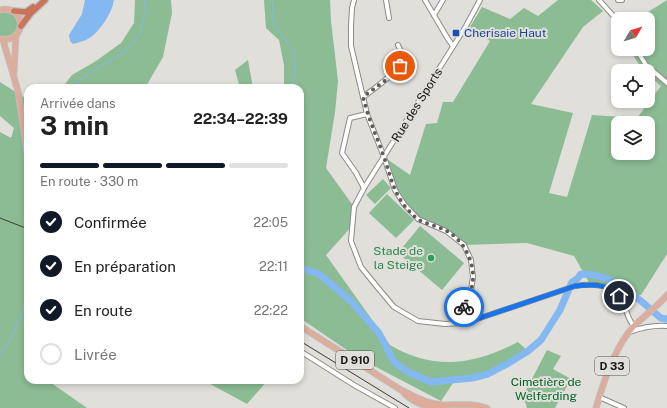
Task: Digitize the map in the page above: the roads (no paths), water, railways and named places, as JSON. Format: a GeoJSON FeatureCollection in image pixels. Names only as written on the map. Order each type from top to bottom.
{"type":"FeatureCollection","features":[{"type":"Feature","properties":{"kind":"highway"},"geometry":{"type":"LineString","coordinates":[[14,11],[26,12],[40,0]]}},
{"type":"Feature","properties":{"kind":"highway"},"geometry":{"type":"LineString","coordinates":[[21,26],[45,0]]}},
{"type":"Feature","properties":{"kind":"main road"},"geometry":{"type":"LineString","coordinates":[[0,10],[7,9],[14,11],[20,20],[21,26],[16,35],[11,39],[1,39],[14,77],[24,135]]}},
{"type":"Feature","properties":{"kind":"main road"},"geometry":{"type":"LineString","coordinates":[[14,77],[16,35]]}},
{"type":"Feature","properties":{"kind":"main road","name":"D 33"},"geometry":{"type":"LineString","coordinates":[[596,408],[620,346],[634,326],[658,306],[667,295]]}},
{"type":"Feature","properties":{"kind":"main road","name":"D 910"},"geometry":{"type":"LineString","coordinates":[[304,329],[401,390],[413,401],[426,406],[437,404],[469,404],[487,408]]}},
{"type":"Feature","properties":{"kind":"street"},"geometry":{"type":"LineString","coordinates":[[354,0],[352,8],[351,46],[367,114],[384,157],[394,190],[404,204],[418,219],[446,230],[464,246],[471,260],[473,277],[471,290],[460,315],[461,323]]}},
{"type":"Feature","properties":{"kind":"street"},"geometry":{"type":"LineString","coordinates":[[386,0],[389,18]]}},
{"type":"Feature","properties":{"kind":"street"},"geometry":{"type":"LineString","coordinates":[[425,0],[453,46]]}},
{"type":"Feature","properties":{"kind":"street"},"geometry":{"type":"LineString","coordinates":[[434,14],[444,0]]}},
{"type":"Feature","properties":{"kind":"street","name":"Rue des Sports"},"geometry":{"type":"LineString","coordinates":[[480,0],[430,85],[364,188],[354,208],[350,241],[361,267],[394,307],[418,321],[445,324],[461,323],[477,319],[561,290],[590,284],[604,286],[611,289],[621,299],[630,322],[634,326]]}},
{"type":"Feature","properties":{"kind":"street"},"geometry":{"type":"LineString","coordinates":[[599,0],[604,2],[611,12]]}},
{"type":"Feature","properties":{"kind":"street"},"geometry":{"type":"LineString","coordinates":[[363,97],[390,77],[400,66],[404,58],[398,45]]}},
{"type":"Feature","properties":{"kind":"street"},"geometry":{"type":"LineString","coordinates":[[640,56],[646,66],[667,83]]}},
{"type":"Feature","properties":{"kind":"street"},"geometry":{"type":"LineString","coordinates":[[364,188],[356,173],[342,153],[350,118],[367,114]]}},
{"type":"Feature","properties":{"kind":"street"},"geometry":{"type":"LineString","coordinates":[[630,332],[656,325],[667,326]]}},
{"type":"Feature","properties":{"kind":"street"},"geometry":{"type":"LineString","coordinates":[[304,354],[395,408]]}},
{"type":"Feature","properties":{"kind":"street"},"geometry":{"type":"LineString","coordinates":[[599,397],[624,408]]}},
{"type":"Feature","properties":{"kind":"water"},"geometry":{"type":"Polygon","coordinates":[[[85,0],[114,0],[106,20],[99,30],[89,38],[73,44],[70,41],[69,35],[82,14],[85,0]]]}},
{"type":"Feature","properties":{"kind":"waterway"},"geometry":{"type":"LineString","coordinates":[[74,84],[129,48],[139,35],[146,13],[145,0]]}},
{"type":"Feature","properties":{"kind":"waterway"},"geometry":{"type":"LineString","coordinates":[[272,0],[274,25],[294,51],[295,74],[291,84]]}},
{"type":"Feature","properties":{"kind":"waterway"},"geometry":{"type":"LineString","coordinates":[[304,269],[319,274],[350,300],[379,333],[394,362],[408,372],[431,382],[472,378],[488,374],[528,351],[541,340],[560,310],[572,282],[581,274],[596,275],[620,285],[661,318],[667,319]]}},
{"type":"Feature","properties":{"kind":"waterway"},"geometry":{"type":"LineString","coordinates":[[0,356],[11,338],[24,309]]}},
{"type":"Feature","properties":{"kind":"railway"},"geometry":{"type":"LineString","coordinates":[[0,218],[24,227]]}},
{"type":"Feature","properties":{"kind":"railway"},"geometry":{"type":"LineString","coordinates":[[304,343],[409,408]]}},
{"type":"Feature","properties":{"kind":"place","name":"Cherisaie Haut"},"geometry":{"type":"Point","coordinates":[456,33]}},
{"type":"Feature","properties":{"kind":"place","name":"Stade de la Steige"},"geometry":{"type":"Point","coordinates":[431,258]}},
{"type":"Feature","properties":{"kind":"park label","name":"Cimetière de Welferding"},"geometry":{"type":"Point","coordinates":[546,389]}}]}
